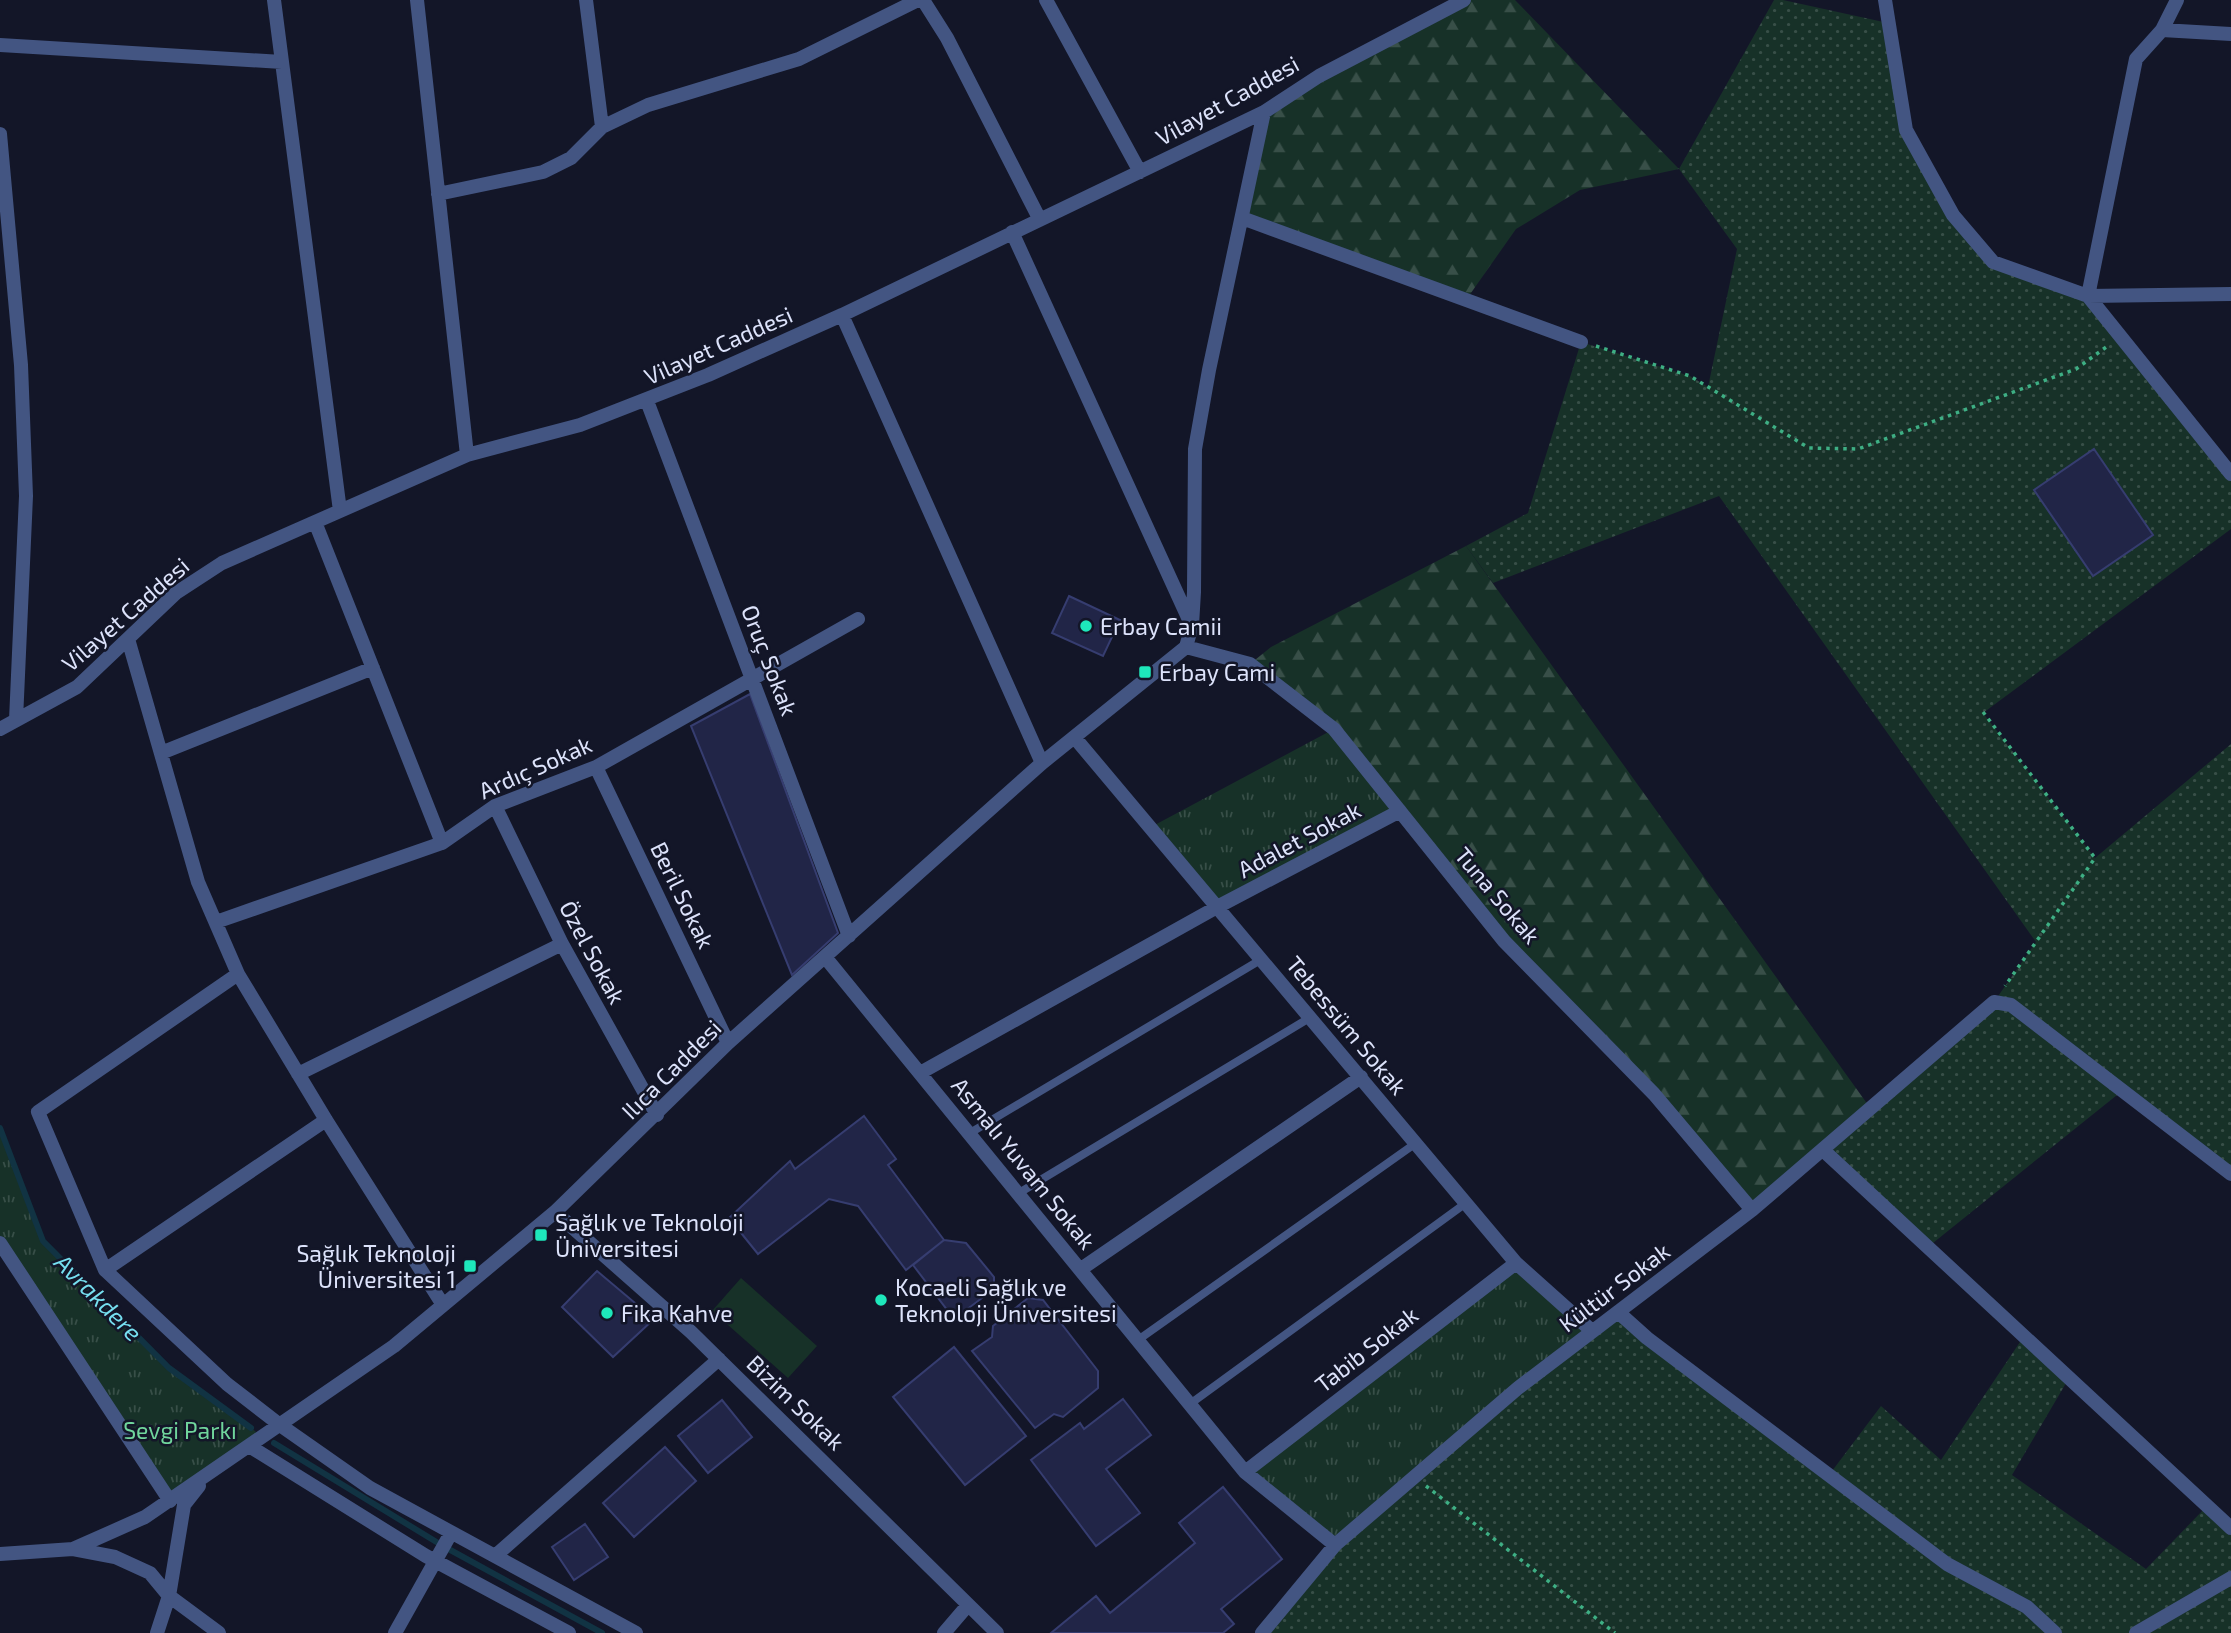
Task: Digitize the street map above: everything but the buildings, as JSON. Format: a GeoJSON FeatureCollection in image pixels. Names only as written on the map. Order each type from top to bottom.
{"type":"FeatureCollection","features":[{"type":"Feature","properties":{"kind":"street"},"geometry":{"type":"LineString","coordinates":[[274,0],[340,511]]}},
{"type":"Feature","properties":{"kind":"street"},"geometry":{"type":"LineString","coordinates":[[417,0],[467,455]]}},
{"type":"Feature","properties":{"kind":"street"},"geometry":{"type":"LineString","coordinates":[[586,0],[602,127]]}},
{"type":"Feature","properties":{"kind":"street"},"geometry":{"type":"LineString","coordinates":[[439,194],[544,172],[571,158],[602,127],[648,105],[799,59],[918,0]]}},
{"type":"Feature","properties":{"kind":"street"},"geometry":{"type":"LineString","coordinates":[[923,0],[947,38],[1039,218]]}},
{"type":"Feature","properties":{"kind":"street"},"geometry":{"type":"LineString","coordinates":[[1046,0],[1140,173]]}},
{"type":"Feature","properties":{"kind":"street","name":"Vilayet Caddesi"},"geometry":{"type":"LineString","coordinates":[[0,729],[77,687],[176,593],[222,563],[467,455],[580,425],[647,401],[842,315],[1264,112],[1319,76],[1464,0]]}},
{"type":"Feature","properties":{"kind":"street"},"geometry":{"type":"LineString","coordinates":[[1885,0],[1906,130],[1953,215],[1993,261],[2088,296],[2231,294]]}},
{"type":"Feature","properties":{"kind":"street"},"geometry":{"type":"LineString","coordinates":[[2088,296],[2136,59],[2162,30],[2177,0]]}},
{"type":"Feature","properties":{"kind":"street"},"geometry":{"type":"LineString","coordinates":[[2162,30],[2231,34]]}},
{"type":"Feature","properties":{"kind":"street"},"geometry":{"type":"LineString","coordinates":[[0,45],[282,62]]}},
{"type":"Feature","properties":{"kind":"street"},"geometry":{"type":"LineString","coordinates":[[1186,647],[1192,625],[1195,449],[1209,370],[1264,112]]}},
{"type":"Feature","properties":{"kind":"street"},"geometry":{"type":"LineString","coordinates":[[0,134],[21,365],[26,496],[16,720]]}},
{"type":"Feature","properties":{"kind":"street"},"geometry":{"type":"LineString","coordinates":[[1242,218],[1581,342]]}},
{"type":"Feature","properties":{"kind":"street"},"geometry":{"type":"LineString","coordinates":[[1012,232],[1192,625]]}},
{"type":"Feature","properties":{"kind":"street"},"geometry":{"type":"LineString","coordinates":[[2088,296],[2231,474]]}},
{"type":"Feature","properties":{"kind":"street"},"geometry":{"type":"LineString","coordinates":[[842,315],[1042,763]]}},
{"type":"Feature","properties":{"kind":"street","name":"Oruç Sokak"},"geometry":{"type":"LineString","coordinates":[[647,401],[754,678],[849,936]]}},
{"type":"Feature","properties":{"kind":"street"},"geometry":{"type":"LineString","coordinates":[[315,522],[442,843]]}},
{"type":"Feature","properties":{"kind":"street","name":"Ardıç Sokak"},"geometry":{"type":"LineString","coordinates":[[216,922],[442,843],[495,806],[596,767],[858,619]]}},
{"type":"Feature","properties":{"kind":"street"},"geometry":{"type":"LineString","coordinates":[[128,639],[198,882],[238,974],[443,1305]]}},
{"type":"Feature","properties":{"kind":"street","name":"Ilıca Caddesi"},"geometry":{"type":"LineString","coordinates":[[73,1549],[145,1517],[394,1346],[555,1212],[728,1043],[1042,763],[1186,647]]}},
{"type":"Feature","properties":{"kind":"street","name":"Tuna Sokak"},"geometry":{"type":"LineString","coordinates":[[1186,647],[1250,664],[1334,729],[1504,941],[1654,1094],[1752,1210]]}},
{"type":"Feature","properties":{"kind":"street"},"geometry":{"type":"LineString","coordinates":[[161,753],[373,668]]}},
{"type":"Feature","properties":{"kind":"street","name":"Tebessüm Sokak"},"geometry":{"type":"LineString","coordinates":[[1075,738],[1516,1262],[1592,1332]]}},
{"type":"Feature","properties":{"kind":"street","name":"Beril Sokak"},"geometry":{"type":"LineString","coordinates":[[596,767],[728,1043]]}},
{"type":"Feature","properties":{"kind":"street","name":"Özel Sokak"},"geometry":{"type":"LineString","coordinates":[[495,806],[562,944],[657,1115]]}},
{"type":"Feature","properties":{"kind":"street","name":"Adalet Sokak"},"geometry":{"type":"LineString","coordinates":[[920,1073],[1219,906],[1400,811]]}},
{"type":"Feature","properties":{"kind":"street"},"geometry":{"type":"LineString","coordinates":[[298,1074],[562,944]]}},
{"type":"Feature","properties":{"kind":"street","name":"Asmalı Yuvam Sokak"},"geometry":{"type":"LineString","coordinates":[[825,957],[1245,1472],[1335,1545]]}},
{"type":"Feature","properties":{"kind":"street"},"geometry":{"type":"LineString","coordinates":[[238,974],[38,1112],[105,1270],[227,1384],[370,1488],[636,1633]]}},
{"type":"Feature","properties":{"kind":"street"},"geometry":{"type":"LineString","coordinates":[[1994,1002],[2011,1005],[2231,1174]]}},
{"type":"Feature","properties":{"kind":"street","name":"Kültür Sokak"},"geometry":{"type":"LineString","coordinates":[[1262,1633],[1335,1545],[1518,1388],[1752,1210],[1994,1002]]}},
{"type":"Feature","properties":{"kind":"street"},"geometry":{"type":"LineString","coordinates":[[1081,1269],[1361,1077]]}},
{"type":"Feature","properties":{"kind":"street"},"geometry":{"type":"LineString","coordinates":[[105,1270],[326,1120]]}},
{"type":"Feature","properties":{"kind":"street"},"geometry":{"type":"LineString","coordinates":[[1823,1150],[2231,1528]]}},
{"type":"Feature","properties":{"kind":"street","name":"Bizim Sokak"},"geometry":{"type":"LineString","coordinates":[[555,1212],[719,1359],[997,1633]]}},
{"type":"Feature","properties":{"kind":"street"},"geometry":{"type":"LineString","coordinates":[[0,1243],[170,1501]]}},
{"type":"Feature","properties":{"kind":"street","name":"Tabib Sokak"},"geometry":{"type":"LineString","coordinates":[[1245,1472],[1516,1262]]}},
{"type":"Feature","properties":{"kind":"street"},"geometry":{"type":"LineString","coordinates":[[1618,1312],[1657,1346],[1947,1564],[2026,1607],[2055,1633]]}},
{"type":"Feature","properties":{"kind":"street"},"geometry":{"type":"LineString","coordinates":[[495,1556],[719,1359]]}},
{"type":"Feature","properties":{"kind":"street"},"geometry":{"type":"LineString","coordinates":[[249,1446],[435,1561],[569,1633]]}},
{"type":"Feature","properties":{"kind":"street"},"geometry":{"type":"LineString","coordinates":[[157,1633],[169,1596],[184,1505],[206,1476]]}},
{"type":"Feature","properties":{"kind":"street"},"geometry":{"type":"LineString","coordinates":[[395,1633],[451,1532]]}},
{"type":"Feature","properties":{"kind":"street"},"geometry":{"type":"LineString","coordinates":[[0,1554],[73,1549],[115,1557],[150,1573],[169,1596],[219,1633]]}},
{"type":"Feature","properties":{"kind":"street"},"geometry":{"type":"LineString","coordinates":[[2136,1633],[2231,1578]]}},
{"type":"Feature","properties":{"kind":"street"},"geometry":{"type":"LineString","coordinates":[[944,1633],[968,1605]]}},
{"type":"Feature","properties":{"kind":"lane"},"geometry":{"type":"LineString","coordinates":[[970,1133],[1262,958]]}},
{"type":"Feature","properties":{"kind":"lane"},"geometry":{"type":"LineString","coordinates":[[1019,1193],[1311,1017]]}},
{"type":"Feature","properties":{"kind":"lane"},"geometry":{"type":"LineString","coordinates":[[1138,1340],[1416,1143]]}},
{"type":"Feature","properties":{"kind":"lane"},"geometry":{"type":"LineString","coordinates":[[1190,1404],[1466,1203]]}},
{"type":"Feature","properties":{"kind":"path"},"geometry":{"type":"LineString","coordinates":[[1581,342],[1690,376],[1809,448],[1858,449],[2076,369],[2120,336]]}},
{"type":"Feature","properties":{"kind":"path"},"geometry":{"type":"LineString","coordinates":[[1983,712],[2095,858],[1994,1002]]}},
{"type":"Feature","properties":{"kind":"path"},"geometry":{"type":"LineString","coordinates":[[1414,1477],[1615,1633]]}},
{"type":"Feature","properties":{"kind":"green space"},"geometry":{"type":"Polygon","coordinates":[[[1464,0],[1515,0],[1679,169],[1580,190],[1516,229],[1466,300],[1242,218],[1264,112],[1464,0]]]}},
{"type":"Feature","properties":{"kind":"green space"},"geometry":{"type":"Polygon","coordinates":[[[1774,0],[1888,23],[1906,130],[1953,215],[1993,262],[2088,296],[2231,474],[2231,529],[1983,713],[2095,858],[2231,744],[2231,1174],[2122,1091],[1928,1247],[1823,1150],[1994,1002],[2036,942],[1719,496],[1493,583],[1466,546],[1528,513],[1581,342],[1690,376],[1708,387],[1737,249],[1679,169],[1774,0]]]}},
{"type":"Feature","properties":{"kind":"green space"},"geometry":{"type":"Polygon","coordinates":[[[1466,546],[1871,1109],[1752,1210],[1504,941],[1334,729],[1250,664],[1271,647],[1466,546]]]}},
{"type":"Feature","properties":{"kind":"green space"},"geometry":{"type":"Polygon","coordinates":[[[1334,729],[1400,811],[1219,906],[1151,827],[1334,729]]]}},
{"type":"Feature","properties":{"kind":"green space","name":"Sevgi Parkı"},"geometry":{"type":"Polygon","coordinates":[[[0,1128],[43,1241],[169,1368],[263,1437],[170,1501],[0,1243],[0,1128]]]}},
{"type":"Feature","properties":{"kind":"green space"},"geometry":{"type":"Polygon","coordinates":[[[1516,1263],[1592,1331],[1335,1545],[1245,1472],[1516,1263]]]}},
{"type":"Feature","properties":{"kind":"green space"},"geometry":{"type":"Polygon","coordinates":[[[741,1278],[817,1346],[788,1378],[712,1311],[741,1278]]]}},
{"type":"Feature","properties":{"kind":"green space"},"geometry":{"type":"Polygon","coordinates":[[[1618,1312],[1829,1475],[1881,1406],[1941,1460],[2024,1336],[2069,1378],[2012,1475],[2146,1569],[2207,1506],[2231,1528],[2231,1633],[1262,1633],[1335,1545],[1618,1312]]]}},
{"type":"Feature","properties":{"kind":"waterway","name":"Avrakdere"},"geometry":{"type":"LineString","coordinates":[[0,1128],[43,1241],[169,1368],[251,1428]]}},
{"type":"Feature","properties":{"kind":"waterway","name":"Avrakdere"},"geometry":{"type":"LineString","coordinates":[[274,1443],[443,1546],[602,1633]]}},
{"type":"Feature","properties":{"kind":"place","name":"Erbay Camii"},"geometry":{"type":"Point","coordinates":[1086,626]}},
{"type":"Feature","properties":{"kind":"place","name":"Erbay Cami"},"geometry":{"type":"Point","coordinates":[1145,672]}},
{"type":"Feature","properties":{"kind":"place","name":"Sağlık ve Teknoloji Üniversitesi"},"geometry":{"type":"Point","coordinates":[541,1235]}},
{"type":"Feature","properties":{"kind":"place","name":"Sağlık Teknoloji Üniversitesi 1"},"geometry":{"type":"Point","coordinates":[470,1266]}},
{"type":"Feature","properties":{"kind":"place","name":"Kocaeli Sağlık ve Teknoloji Üniversitesi"},"geometry":{"type":"Point","coordinates":[881,1300]}},
{"type":"Feature","properties":{"kind":"place","name":"Fika Kahve"},"geometry":{"type":"Point","coordinates":[607,1313]}}]}
